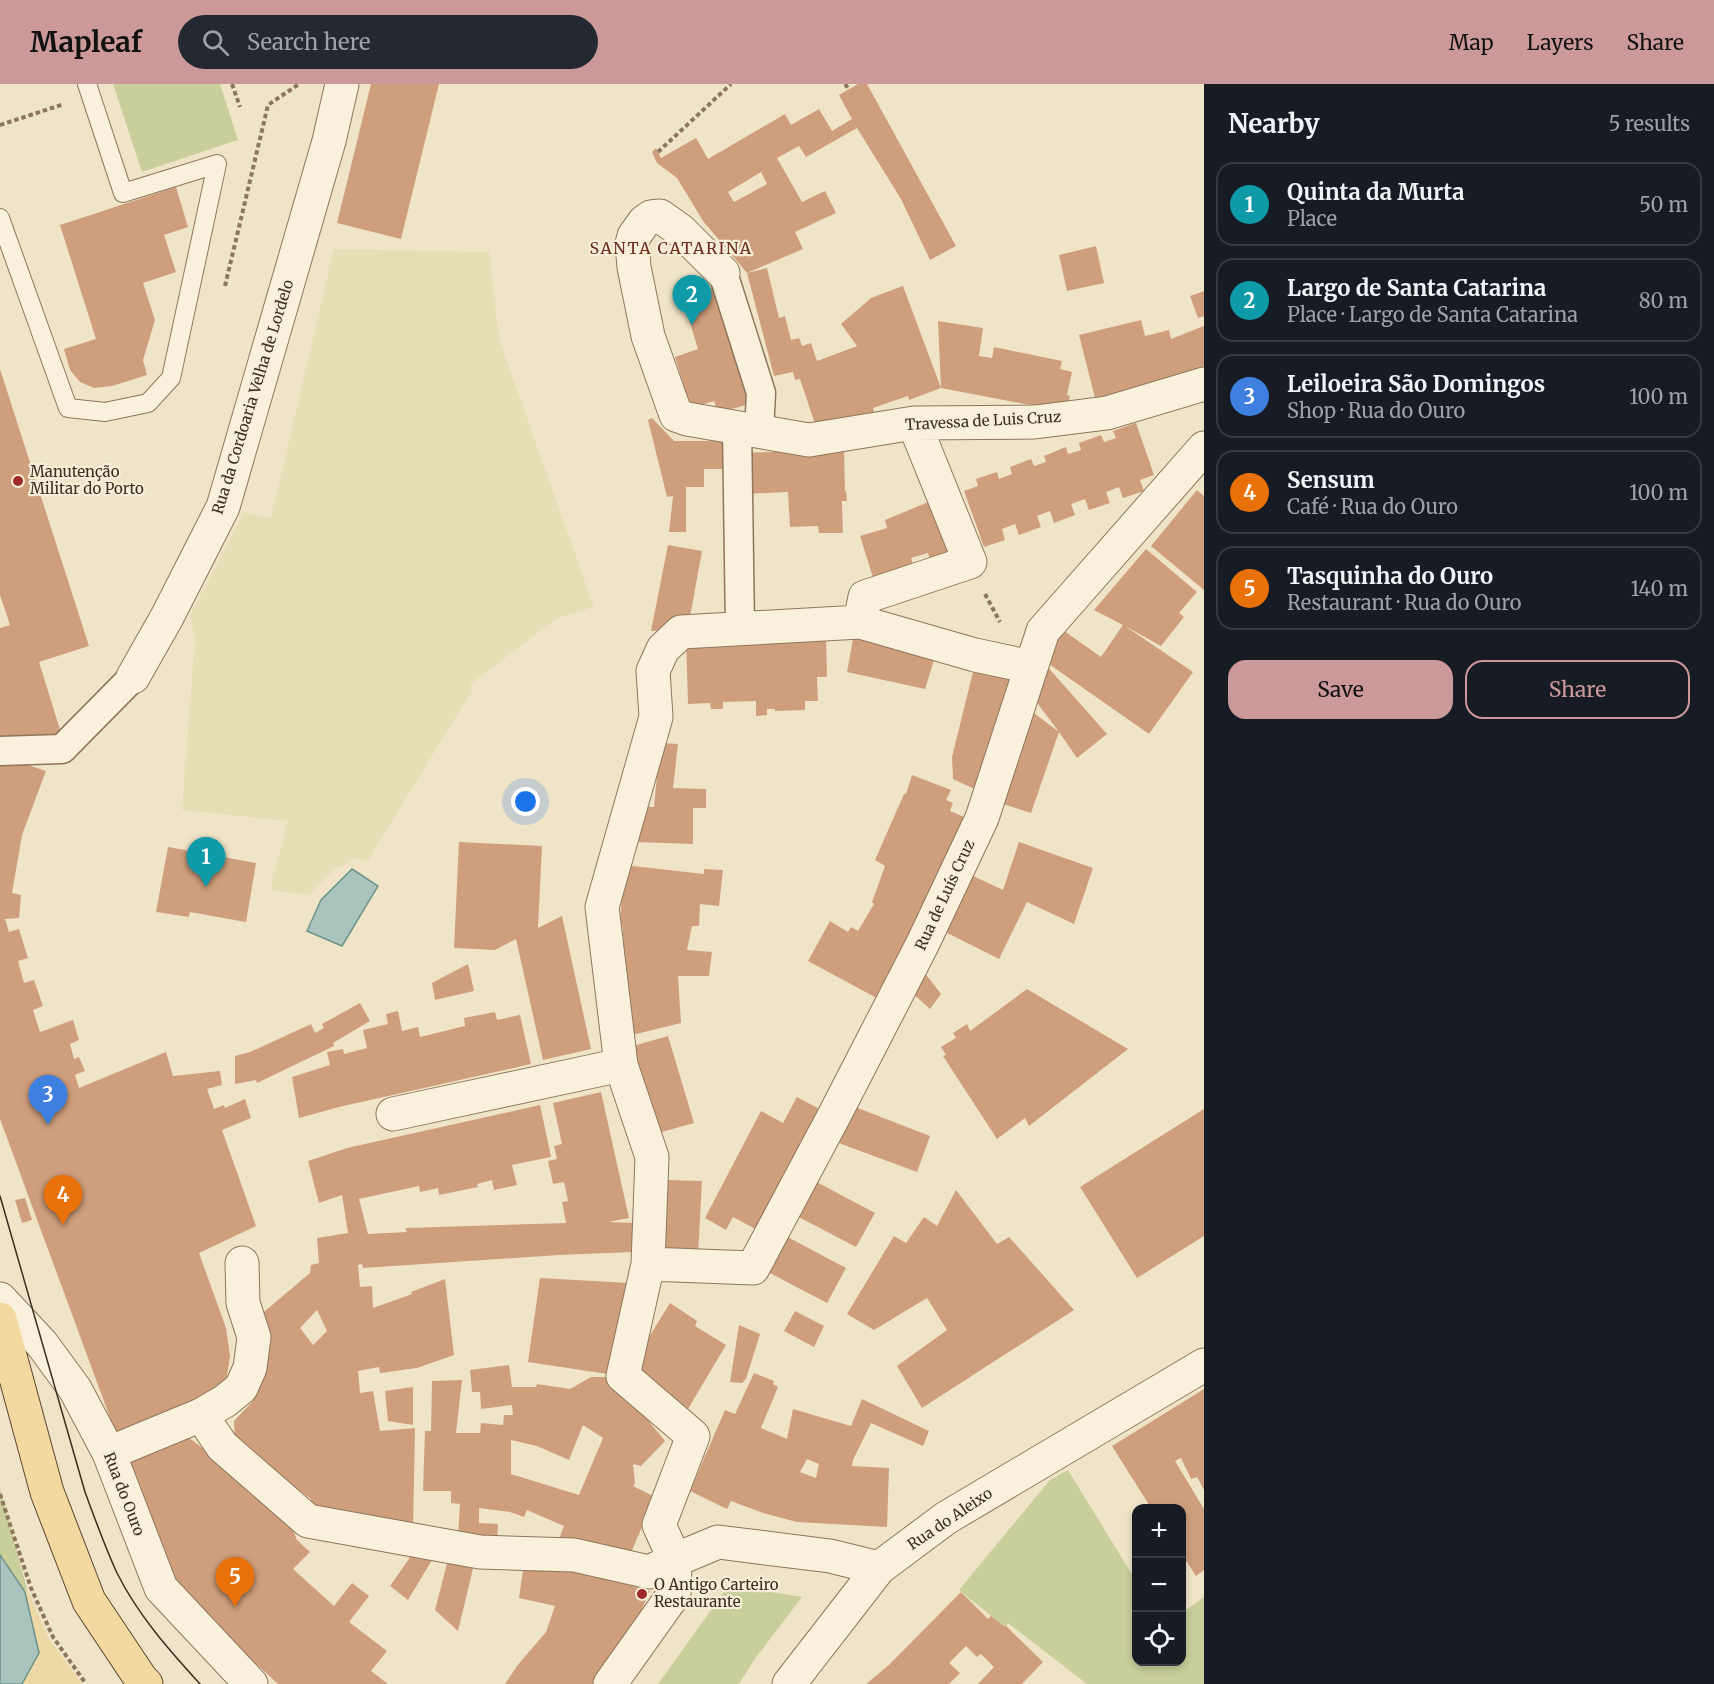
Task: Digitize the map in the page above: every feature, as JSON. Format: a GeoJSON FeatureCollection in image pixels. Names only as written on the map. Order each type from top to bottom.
{"type":"FeatureCollection","features":[{"type":"Feature","properties":{"kind":"main road"},"geometry":{"type":"LineString","coordinates":[[0,1318],[47,1492],[89,1601],[146,1684]]}},
{"type":"Feature","properties":{"kind":"street","name":"Rua da Cordoaria Velha de Lordelo"},"geometry":{"type":"LineString","coordinates":[[0,751],[62,749],[133,677],[224,507],[329,141],[342,84]]}},
{"type":"Feature","properties":{"kind":"street","name":"Travessa de Luis Cruz"},"geometry":{"type":"LineString","coordinates":[[723,273],[681,231],[660,216],[644,222],[634,236],[632,244],[634,267],[648,336],[676,415],[687,419],[809,440],[914,423],[1035,422],[1107,413],[1204,384]]}},
{"type":"Feature","properties":{"kind":"street"},"geometry":{"type":"LineString","coordinates":[[723,273],[761,393],[748,429],[740,628]]}},
{"type":"Feature","properties":{"kind":"street"},"geometry":{"type":"LineString","coordinates":[[860,621],[865,597],[970,562],[914,423]]}},
{"type":"Feature","properties":{"kind":"street","name":"Rua de Luís Cruz"},"geometry":{"type":"LineString","coordinates":[[648,1264],[753,1268],[923,943],[972,839],[1043,631],[1204,448]]}},
{"type":"Feature","properties":{"kind":"street"},"geometry":{"type":"LineString","coordinates":[[610,1684],[674,1594],[675,1560],[659,1525],[693,1436],[624,1376],[648,1264],[652,1157],[621,1065],[602,907],[656,717],[653,671],[663,649],[681,632],[860,621],[975,655],[1031,667]]}},
{"type":"Feature","properties":{"kind":"street"},"geometry":{"type":"LineString","coordinates":[[393,1114],[621,1065]]}},
{"type":"Feature","properties":{"kind":"street"},"geometry":{"type":"LineString","coordinates":[[109,1453],[201,1415],[225,1401],[241,1388],[250,1368],[254,1337],[243,1303],[242,1263]]}},
{"type":"Feature","properties":{"kind":"street","name":"Rua do Ouro"},"geometry":{"type":"LineString","coordinates":[[0,1299],[42,1344],[75,1389],[109,1453],[160,1588],[251,1684]]}},
{"type":"Feature","properties":{"kind":"street","name":"Rua do Aleixo"},"geometry":{"type":"LineString","coordinates":[[789,1684],[879,1569],[946,1518],[1204,1365]]}},
{"type":"Feature","properties":{"kind":"street"},"geometry":{"type":"LineString","coordinates":[[201,1415],[222,1446],[308,1521],[480,1552],[574,1555],[649,1572],[718,1542],[830,1556],[879,1569]]}},
{"type":"Feature","properties":{"kind":"lane"},"geometry":{"type":"LineString","coordinates":[[0,218],[68,408],[105,412],[148,403],[171,378],[217,164],[123,193],[89,90]]}},
{"type":"Feature","properties":{"kind":"path"},"geometry":{"type":"LineString","coordinates":[[232,84],[240,107]]}},
{"type":"Feature","properties":{"kind":"path"},"geometry":{"type":"LineString","coordinates":[[222,297],[268,105],[299,84]]}},
{"type":"Feature","properties":{"kind":"path"},"geometry":{"type":"LineString","coordinates":[[658,152],[731,84]]}},
{"type":"Feature","properties":{"kind":"path"},"geometry":{"type":"LineString","coordinates":[[0,125],[89,90]]}},
{"type":"Feature","properties":{"kind":"path"},"geometry":{"type":"LineString","coordinates":[[984,592],[996,616]]}},
{"type":"Feature","properties":{"kind":"path"},"geometry":{"type":"LineString","coordinates":[[0,1494],[31,1587],[53,1638],[86,1684]]}},
{"type":"Feature","properties":{"kind":"shaded area"},"geometry":{"type":"Polygon","coordinates":[[[334,249],[489,252],[499,339],[594,607],[557,618],[471,684],[471,692],[367,862],[353,857],[351,862],[336,868],[309,895],[270,890],[288,821],[182,810],[195,638],[190,615],[244,512],[271,519],[334,249]]]}},
{"type":"Feature","properties":{"kind":"green space"},"geometry":{"type":"Polygon","coordinates":[[[113,84],[220,84],[238,140],[142,172],[113,84]]]}},
{"type":"Feature","properties":{"kind":"green space"},"geometry":{"type":"Polygon","coordinates":[[[1068,1470],[1132,1574],[1132,1666],[1186,1666],[1186,1610],[1204,1597],[1204,1684],[1087,1684],[1008,1623],[1005,1627],[959,1590],[1050,1480],[1068,1470]]]}},
{"type":"Feature","properties":{"kind":"green space"},"geometry":{"type":"Polygon","coordinates":[[[0,1488],[27,1589],[25,1592],[0,1555],[0,1488]]]}},
{"type":"Feature","properties":{"kind":"green space"},"geometry":{"type":"Polygon","coordinates":[[[729,1585],[802,1597],[754,1660],[739,1684],[658,1684],[729,1585]]]}},
{"type":"Feature","properties":{"kind":"sand"},"geometry":{"type":"Polygon","coordinates":[[[27,1589],[49,1639],[82,1684],[22,1684],[39,1653],[25,1592],[27,1589]]]}},
{"type":"Feature","properties":{"kind":"water"},"geometry":{"type":"Polygon","coordinates":[[[352,869],[378,886],[342,946],[307,931],[321,900],[352,869]]]}},
{"type":"Feature","properties":{"kind":"water"},"geometry":{"type":"Polygon","coordinates":[[[0,1555],[25,1592],[39,1653],[22,1684],[0,1684],[0,1555]]]}},
{"type":"Feature","properties":{"kind":"building"},"geometry":{"type":"Polygon","coordinates":[[[371,84],[439,84],[401,239],[337,223],[371,84]]]}},
{"type":"Feature","properties":{"kind":"building"},"geometry":{"type":"Polygon","coordinates":[[[858,84],[867,84],[956,246],[930,260],[901,199],[857,128],[806,157],[799,146],[777,158],[802,202],[825,191],[836,213],[795,232],[803,249],[747,273],[703,221],[677,178],[657,163],[652,152],[656,148],[661,158],[696,138],[708,159],[785,114],[791,125],[819,109],[832,131],[852,119],[839,95],[858,84]],[[761,172],[728,192],[734,202],[767,184],[761,172]]]}},
{"type":"Feature","properties":{"kind":"building"},"geometry":{"type":"Polygon","coordinates":[[[176,187],[188,227],[164,235],[176,272],[143,283],[155,320],[143,360],[147,375],[112,386],[94,388],[80,382],[70,370],[64,349],[96,339],[60,225],[176,187]]]}},
{"type":"Feature","properties":{"kind":"building"},"geometry":{"type":"Polygon","coordinates":[[[1096,246],[1104,283],[1067,291],[1059,255],[1096,246]]]}},
{"type":"Feature","properties":{"kind":"building"},"geometry":{"type":"Polygon","coordinates":[[[767,268],[779,318],[785,316],[791,340],[799,338],[802,346],[811,343],[817,361],[857,346],[841,324],[871,298],[903,286],[941,388],[909,400],[908,396],[873,408],[876,418],[818,433],[800,379],[795,380],[793,372],[774,376],[747,273],[767,268]]]}},
{"type":"Feature","properties":{"kind":"building"},"geometry":{"type":"Polygon","coordinates":[[[723,285],[759,401],[718,413],[714,401],[691,408],[675,357],[698,349],[682,297],[723,285]]]}},
{"type":"Feature","properties":{"kind":"building"},"geometry":{"type":"Polygon","coordinates":[[[1204,291],[1204,316],[1198,318],[1190,296],[1204,291]]]}},
{"type":"Feature","properties":{"kind":"building"},"geometry":{"type":"Polygon","coordinates":[[[1141,320],[1145,336],[1169,330],[1171,339],[1204,326],[1204,366],[1157,384],[1095,398],[1079,335],[1141,320]]]}},
{"type":"Feature","properties":{"kind":"building"},"geometry":{"type":"Polygon","coordinates":[[[938,321],[983,328],[979,356],[992,358],[994,347],[1062,361],[1060,369],[1072,372],[1067,395],[1070,396],[1067,412],[941,388],[938,321]]]}},
{"type":"Feature","properties":{"kind":"building","name":"Manutenção Militar do Porto"},"geometry":{"type":"Polygon","coordinates":[[[0,369],[89,646],[39,662],[62,736],[0,743],[0,628],[10,625],[0,595],[0,369]]]}},
{"type":"Feature","properties":{"kind":"building"},"geometry":{"type":"Polygon","coordinates":[[[652,418],[674,441],[729,441],[729,469],[704,469],[704,487],[686,487],[686,532],[669,532],[673,496],[667,497],[648,420],[652,418]]]}},
{"type":"Feature","properties":{"kind":"building"},"geometry":{"type":"Polygon","coordinates":[[[1136,423],[1154,475],[1140,480],[1144,491],[1123,498],[1119,487],[1106,492],[1110,503],[1089,510],[1085,499],[1071,504],[1075,515],[1054,523],[1050,511],[1037,516],[1041,527],[1019,535],[1015,524],[1002,529],[1005,540],[984,547],[964,491],[978,486],[976,479],[997,472],[999,479],[1012,474],[1010,467],[1031,459],[1034,466],[1046,462],[1044,456],[1066,447],[1068,454],[1081,450],[1079,443],[1101,435],[1104,442],[1116,438],[1113,431],[1136,423]]]}},
{"type":"Feature","properties":{"kind":"building"},"geometry":{"type":"Polygon","coordinates":[[[844,450],[847,501],[842,501],[843,533],[819,533],[818,526],[790,527],[788,492],[742,494],[740,453],[844,450]]]}},
{"type":"Feature","properties":{"kind":"building"},"geometry":{"type":"Polygon","coordinates":[[[1197,490],[1204,496],[1204,590],[1151,546],[1197,490]]]}},
{"type":"Feature","properties":{"kind":"building"},"geometry":{"type":"Polygon","coordinates":[[[938,498],[958,562],[933,569],[928,553],[911,558],[916,574],[876,587],[860,536],[887,528],[885,520],[938,498]]]}},
{"type":"Feature","properties":{"kind":"building"},"geometry":{"type":"Polygon","coordinates":[[[668,545],[702,551],[688,628],[651,631],[668,545]]]}},
{"type":"Feature","properties":{"kind":"building"},"geometry":{"type":"Polygon","coordinates":[[[1146,549],[1197,592],[1179,613],[1184,617],[1161,646],[1125,626],[1193,672],[1149,734],[1046,662],[1060,628],[1101,657],[1123,625],[1094,610],[1146,549]]]}},
{"type":"Feature","properties":{"kind":"building"},"geometry":{"type":"Polygon","coordinates":[[[826,634],[827,677],[817,677],[818,701],[805,701],[805,710],[767,709],[767,715],[756,716],[756,701],[723,702],[723,709],[711,709],[710,703],[688,704],[686,639],[826,634]]]}},
{"type":"Feature","properties":{"kind":"building"},"geometry":{"type":"Polygon","coordinates":[[[854,634],[935,657],[925,689],[847,672],[854,634]]]}},
{"type":"Feature","properties":{"kind":"building"},"geometry":{"type":"Polygon","coordinates":[[[1045,664],[1107,734],[1077,758],[1032,696],[1045,664]]]}},
{"type":"Feature","properties":{"kind":"building"},"geometry":{"type":"Polygon","coordinates":[[[973,672],[1017,681],[983,793],[953,779],[952,757],[973,672]]]}},
{"type":"Feature","properties":{"kind":"building"},"geometry":{"type":"Polygon","coordinates":[[[1026,707],[1059,732],[1031,813],[994,801],[1026,707]]]}},
{"type":"Feature","properties":{"kind":"building"},"geometry":{"type":"Polygon","coordinates":[[[660,743],[678,744],[673,788],[706,789],[706,808],[693,808],[693,844],[637,842],[638,806],[654,807],[660,743]]]}},
{"type":"Feature","properties":{"kind":"building"},"geometry":{"type":"Polygon","coordinates":[[[3,757],[46,771],[22,835],[12,893],[21,895],[19,918],[5,919],[9,932],[19,929],[28,958],[18,961],[24,983],[34,980],[43,1006],[33,1010],[40,1032],[73,1020],[79,1040],[70,1044],[74,1059],[79,1057],[85,1071],[75,1075],[79,1088],[166,1052],[173,1076],[220,1071],[222,1085],[207,1089],[214,1109],[224,1105],[225,1108],[245,1099],[251,1118],[222,1130],[256,1226],[199,1253],[226,1328],[230,1356],[226,1382],[213,1396],[119,1442],[0,1119],[0,762],[3,757]]]}},
{"type":"Feature","properties":{"kind":"building"},"geometry":{"type":"Polygon","coordinates":[[[912,775],[951,790],[946,800],[953,803],[950,811],[969,819],[884,1002],[808,961],[830,921],[848,932],[851,927],[858,931],[874,904],[872,902],[885,866],[875,860],[904,794],[906,794],[912,775]]]}},
{"type":"Feature","properties":{"kind":"building"},"geometry":{"type":"Polygon","coordinates":[[[459,842],[542,846],[538,928],[562,916],[591,1049],[543,1060],[516,939],[495,950],[454,948],[459,842]]]}},
{"type":"Feature","properties":{"kind":"building"},"geometry":{"type":"Polygon","coordinates":[[[1019,842],[1093,868],[1074,924],[1027,902],[999,959],[943,931],[971,875],[1003,890],[1019,842]]]}},
{"type":"Feature","properties":{"kind":"building"},"geometry":{"type":"Polygon","coordinates":[[[168,847],[256,863],[246,922],[190,912],[189,917],[156,912],[168,847]]]}},
{"type":"Feature","properties":{"kind":"building"},"geometry":{"type":"Polygon","coordinates":[[[624,865],[704,874],[704,869],[723,870],[719,906],[700,904],[699,926],[692,926],[687,950],[712,952],[709,976],[678,976],[681,1023],[632,1035],[622,924],[620,924],[624,865]]]}},
{"type":"Feature","properties":{"kind":"building"},"geometry":{"type":"Polygon","coordinates":[[[468,964],[474,991],[435,1000],[432,983],[468,964]]]}},
{"type":"Feature","properties":{"kind":"building"},"geometry":{"type":"Polygon","coordinates":[[[921,968],[941,994],[930,1009],[909,990],[921,968]]]}},
{"type":"Feature","properties":{"kind":"building"},"geometry":{"type":"Polygon","coordinates":[[[1027,989],[1128,1049],[1029,1126],[1025,1118],[997,1139],[943,1056],[946,1055],[941,1047],[956,1038],[953,1033],[967,1024],[970,1031],[1027,989]]]}},
{"type":"Feature","properties":{"kind":"building"},"geometry":{"type":"Polygon","coordinates":[[[360,1003],[370,1021],[333,1043],[334,1046],[257,1083],[256,1080],[235,1084],[235,1056],[250,1052],[311,1024],[315,1033],[324,1028],[322,1024],[360,1003]]]}},
{"type":"Feature","properties":{"kind":"building"},"geometry":{"type":"Polygon","coordinates":[[[398,1011],[402,1031],[418,1027],[420,1037],[465,1026],[464,1018],[495,1012],[497,1020],[520,1015],[531,1064],[299,1118],[292,1077],[330,1065],[327,1052],[343,1049],[344,1054],[367,1048],[363,1030],[388,1024],[386,1014],[398,1011]]]}},
{"type":"Feature","properties":{"kind":"building"},"geometry":{"type":"Polygon","coordinates":[[[668,1036],[694,1123],[658,1133],[633,1046],[668,1036]]]}},
{"type":"Feature","properties":{"kind":"building"},"geometry":{"type":"Polygon","coordinates":[[[601,1092],[629,1218],[608,1222],[636,1223],[632,1252],[363,1268],[362,1264],[358,1265],[360,1287],[372,1286],[373,1308],[445,1279],[454,1355],[417,1368],[380,1373],[379,1367],[358,1371],[360,1393],[373,1391],[380,1431],[415,1428],[413,1531],[311,1519],[311,1499],[235,1442],[234,1421],[252,1402],[261,1379],[252,1322],[310,1273],[311,1265],[319,1263],[317,1238],[348,1233],[342,1195],[319,1203],[308,1161],[347,1148],[540,1105],[551,1157],[512,1165],[517,1185],[494,1190],[492,1180],[477,1184],[478,1187],[439,1195],[438,1188],[420,1192],[419,1186],[359,1199],[368,1234],[407,1232],[405,1228],[566,1223],[562,1202],[568,1201],[564,1182],[553,1184],[548,1161],[557,1159],[554,1146],[562,1144],[553,1103],[601,1092]],[[317,1310],[300,1328],[313,1345],[327,1331],[317,1310]]]}},
{"type":"Feature","properties":{"kind":"building"},"geometry":{"type":"Polygon","coordinates":[[[797,1097],[829,1114],[765,1234],[733,1217],[726,1230],[705,1218],[761,1111],[783,1123],[797,1097]]]}},
{"type":"Feature","properties":{"kind":"building"},"geometry":{"type":"Polygon","coordinates":[[[850,1105],[930,1136],[917,1172],[836,1142],[850,1105]]]}},
{"type":"Feature","properties":{"kind":"building"},"geometry":{"type":"Polygon","coordinates":[[[1204,1109],[1204,1236],[1137,1278],[1080,1187],[1204,1109]]]}},
{"type":"Feature","properties":{"kind":"building"},"geometry":{"type":"Polygon","coordinates":[[[811,1179],[875,1213],[856,1247],[793,1214],[811,1179]]]}},
{"type":"Feature","properties":{"kind":"building"},"geometry":{"type":"Polygon","coordinates":[[[666,1180],[702,1181],[698,1256],[661,1254],[666,1180]]]}},
{"type":"Feature","properties":{"kind":"building"},"geometry":{"type":"Polygon","coordinates":[[[956,1190],[997,1244],[1009,1237],[1074,1310],[922,1408],[897,1366],[947,1330],[927,1298],[874,1330],[847,1314],[894,1236],[906,1243],[924,1217],[937,1226],[956,1190]]]}},
{"type":"Feature","properties":{"kind":"building"},"geometry":{"type":"Polygon","coordinates":[[[25,1198],[32,1220],[22,1223],[15,1200],[25,1198]]]}},
{"type":"Feature","properties":{"kind":"building"},"geometry":{"type":"Polygon","coordinates":[[[782,1234],[846,1268],[827,1303],[764,1270],[782,1234]]]}},
{"type":"Feature","properties":{"kind":"building"},"geometry":{"type":"Polygon","coordinates":[[[540,1278],[629,1283],[614,1375],[528,1362],[540,1278]]]}},
{"type":"Feature","properties":{"kind":"building"},"geometry":{"type":"Polygon","coordinates":[[[670,1303],[697,1321],[695,1326],[726,1345],[685,1414],[633,1363],[670,1303]]]}},
{"type":"Feature","properties":{"kind":"building"},"geometry":{"type":"Polygon","coordinates":[[[795,1311],[824,1326],[814,1347],[784,1331],[795,1311]]]}},
{"type":"Feature","properties":{"kind":"building"},"geometry":{"type":"Polygon","coordinates":[[[739,1325],[760,1334],[746,1379],[742,1383],[730,1382],[739,1325]]]}},
{"type":"Feature","properties":{"kind":"building"},"geometry":{"type":"Polygon","coordinates":[[[509,1365],[512,1387],[536,1387],[537,1384],[570,1389],[591,1377],[607,1377],[624,1391],[665,1441],[641,1466],[633,1464],[635,1483],[633,1486],[655,1497],[630,1555],[557,1544],[564,1526],[527,1510],[524,1517],[510,1512],[479,1508],[479,1523],[498,1524],[497,1542],[458,1537],[460,1504],[451,1503],[451,1491],[423,1491],[425,1431],[431,1431],[432,1381],[462,1380],[456,1433],[480,1433],[481,1423],[503,1425],[504,1415],[513,1415],[512,1405],[481,1409],[480,1392],[472,1392],[470,1370],[509,1365]],[[583,1425],[569,1460],[537,1446],[511,1440],[511,1474],[579,1495],[603,1438],[583,1425]]]}},
{"type":"Feature","properties":{"kind":"building"},"geometry":{"type":"Polygon","coordinates":[[[754,1373],[774,1381],[773,1384],[778,1387],[761,1428],[787,1439],[793,1409],[851,1426],[862,1399],[929,1431],[923,1446],[871,1423],[853,1460],[852,1466],[889,1468],[887,1527],[797,1522],[731,1501],[727,1509],[690,1491],[725,1410],[735,1414],[754,1373]],[[807,1459],[800,1472],[816,1478],[819,1464],[807,1459]]]}},
{"type":"Feature","properties":{"kind":"building"},"geometry":{"type":"Polygon","coordinates":[[[413,1387],[413,1425],[388,1421],[385,1391],[413,1387]]]}},
{"type":"Feature","properties":{"kind":"building"},"geometry":{"type":"Polygon","coordinates":[[[1204,1389],[1204,1490],[1197,1477],[1191,1479],[1181,1458],[1175,1461],[1204,1509],[1204,1570],[1196,1576],[1186,1560],[1186,1504],[1148,1504],[1112,1446],[1204,1389]]]}},
{"type":"Feature","properties":{"kind":"building"},"geometry":{"type":"Polygon","coordinates":[[[185,1435],[234,1471],[290,1523],[297,1540],[310,1552],[293,1569],[334,1606],[352,1583],[369,1596],[349,1622],[387,1651],[371,1671],[388,1684],[278,1684],[179,1587],[126,1459],[185,1435]]]}},
{"type":"Feature","properties":{"kind":"building"},"geometry":{"type":"Polygon","coordinates":[[[413,1547],[434,1549],[432,1560],[408,1600],[390,1586],[409,1559],[413,1547]]]}},
{"type":"Feature","properties":{"kind":"building"},"geometry":{"type":"Polygon","coordinates":[[[450,1552],[476,1556],[458,1631],[435,1610],[450,1552]]]}},
{"type":"Feature","properties":{"kind":"building"},"geometry":{"type":"Polygon","coordinates":[[[524,1563],[574,1570],[650,1591],[634,1626],[593,1684],[505,1684],[546,1632],[555,1606],[519,1598],[524,1563]]]}},
{"type":"Feature","properties":{"kind":"building"},"geometry":{"type":"Polygon","coordinates":[[[961,1592],[988,1619],[991,1616],[1005,1627],[1005,1625],[1043,1662],[1022,1684],[978,1684],[994,1667],[981,1654],[977,1657],[966,1646],[949,1663],[960,1673],[949,1684],[866,1684],[889,1665],[961,1592]]]}},
{"type":"Feature","properties":{"kind":"tram line"},"geometry":{"type":"LineString","coordinates":[[0,1196],[85,1492],[108,1553],[125,1588],[144,1618],[200,1684]]}},
{"type":"Feature","properties":{"kind":"place","name":"Largo de Santa Catarina"},"geometry":{"type":"Point","coordinates":[692,325]}},
{"type":"Feature","properties":{"kind":"place","name":"Manutenção Militar do Porto"},"geometry":{"type":"Point","coordinates":[18,481]}},
{"type":"Feature","properties":{"kind":"place","name":"Quinta da Murta"},"geometry":{"type":"Point","coordinates":[206,887]}},
{"type":"Feature","properties":{"kind":"place","name":"Leiloeira São Domingos"},"geometry":{"type":"Point","coordinates":[48,1125]}},
{"type":"Feature","properties":{"kind":"place","name":"Sensum"},"geometry":{"type":"Point","coordinates":[63,1225]}},
{"type":"Feature","properties":{"kind":"place","name":"O Antigo Carteiro Restaurante"},"geometry":{"type":"Point","coordinates":[642,1594]}},
{"type":"Feature","properties":{"kind":"place","name":"Tasquinha do Ouro"},"geometry":{"type":"Point","coordinates":[235,1607]}},
{"type":"Feature","properties":{"kind":"district","name":"SANTA CATARINA"},"geometry":{"type":"Point","coordinates":[671,248]}}]}
